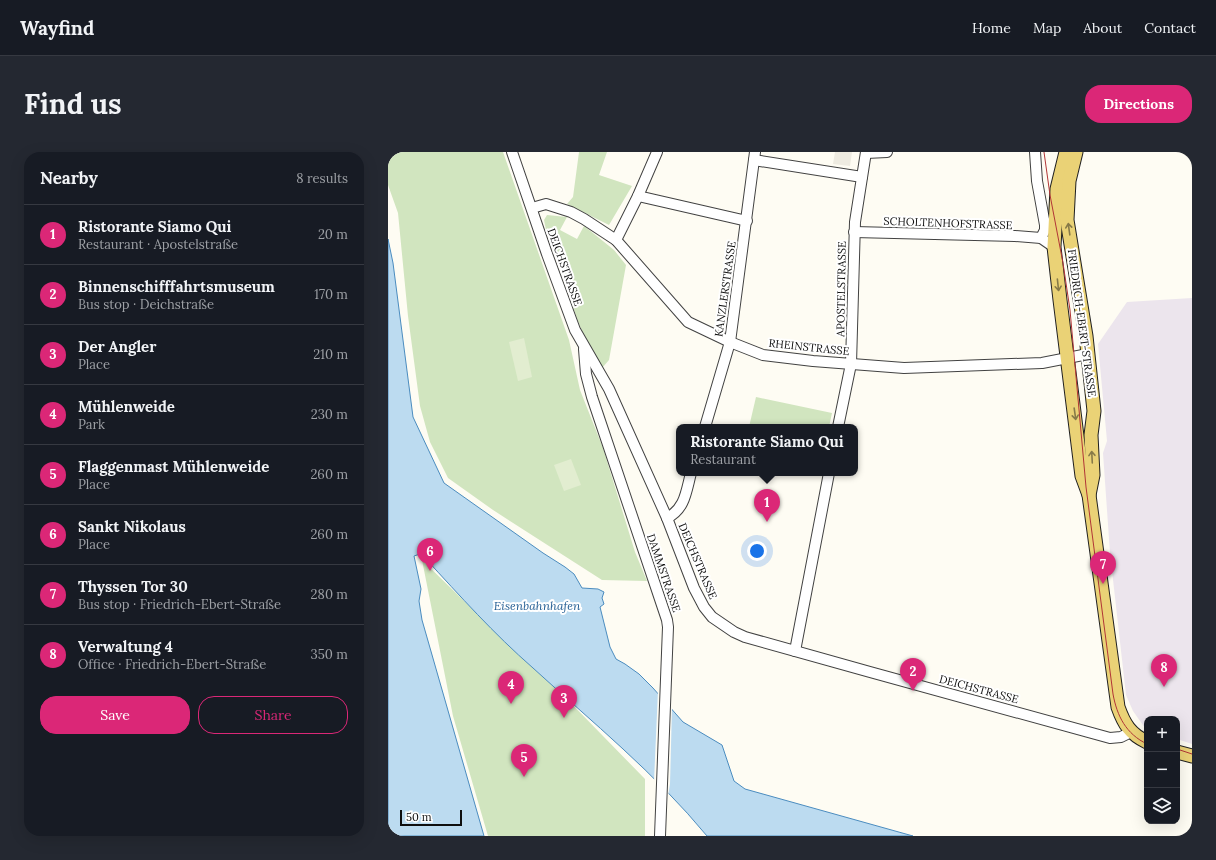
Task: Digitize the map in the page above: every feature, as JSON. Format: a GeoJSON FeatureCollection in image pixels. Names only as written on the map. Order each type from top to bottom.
{"type":"FeatureCollection","features":[{"type":"Feature","properties":{"kind":"main road","name":"FRIEDRICH-EBERT-STRASSE"},"geometry":{"type":"LineString","coordinates":[[1066,152],[1058,189],[1054,247],[1082,476],[1089,495],[1118,707],[1122,720],[1131,732],[1144,740]]}},
{"type":"Feature","properties":{"kind":"main road","name":"FRIEDRICH-EBERT-STRASSE"},"geometry":{"type":"LineString","coordinates":[[1076,152],[1069,181],[1068,220],[1086,336],[1094,411],[1091,435],[1093,475],[1089,495]]}},
{"type":"Feature","properties":{"kind":"main road"},"geometry":{"type":"LineString","coordinates":[[1180,753],[1192,756]]}},
{"type":"Feature","properties":{"kind":"street","name":"DEICHSTRASSE"},"geometry":{"type":"LineString","coordinates":[[512,152],[569,314],[584,347],[609,389],[667,518],[694,588],[704,607],[712,617],[734,632],[795,651],[1110,738],[1122,737],[1131,732]]}},
{"type":"Feature","properties":{"kind":"street"},"geometry":{"type":"LineString","coordinates":[[616,240],[638,196],[657,152]]}},
{"type":"Feature","properties":{"kind":"street"},"geometry":{"type":"LineString","coordinates":[[866,153],[887,152]]}},
{"type":"Feature","properties":{"kind":"street"},"geometry":{"type":"LineString","coordinates":[[1035,152],[1037,181],[1045,225],[1045,230],[1041,238]]}},
{"type":"Feature","properties":{"kind":"street","name":"APOSTELSTRASSE"},"geometry":{"type":"LineString","coordinates":[[839,424],[851,364],[854,232],[866,153]]}},
{"type":"Feature","properties":{"kind":"street"},"geometry":{"type":"LineString","coordinates":[[754,156],[862,177]]}},
{"type":"Feature","properties":{"kind":"street","name":"KANZLERSTRASSE"},"geometry":{"type":"LineString","coordinates":[[706,424],[730,342],[747,221],[754,156]]}},
{"type":"Feature","properties":{"kind":"street"},"geometry":{"type":"LineString","coordinates":[[638,196],[747,221]]}},
{"type":"Feature","properties":{"kind":"street","name":"RHEINSTRASSE"},"geometry":{"type":"LineString","coordinates":[[532,208],[546,204],[561,208],[584,219],[616,240],[688,322],[730,342],[768,356],[851,364],[925,368],[1042,363],[1088,354]]}},
{"type":"Feature","properties":{"kind":"street","name":"SCHOLTENHOFSTRASSE"},"geometry":{"type":"LineString","coordinates":[[854,232],[1041,238]]}},
{"type":"Feature","properties":{"kind":"street","name":"FRIEDRICH-EBERT-STRASSE"},"geometry":{"type":"LineString","coordinates":[[1041,238],[1054,247]]}},
{"type":"Feature","properties":{"kind":"street","name":"DAMMSTRASSE"},"geometry":{"type":"LineString","coordinates":[[584,347],[586,374],[592,397],[667,620],[668,628],[660,836]]}},
{"type":"Feature","properties":{"kind":"street"},"geometry":{"type":"LineString","coordinates":[[592,397],[599,391],[609,389]]}},
{"type":"Feature","properties":{"kind":"street"},"geometry":{"type":"LineString","coordinates":[[667,518],[681,508],[690,476]]}},
{"type":"Feature","properties":{"kind":"street"},"geometry":{"type":"LineString","coordinates":[[795,651],[828,476]]}},
{"type":"Feature","properties":{"kind":"shaded area"},"geometry":{"type":"Polygon","coordinates":[[[835,152],[852,152],[850,166],[833,164],[835,152]]]}},
{"type":"Feature","properties":{"kind":"shaded area"},"geometry":{"type":"Polygon","coordinates":[[[1192,298],[1192,744],[1180,740],[1180,716],[1144,716],[1144,727],[1133,711],[1126,695],[1110,553],[1103,453],[1107,441],[1098,344],[1127,302],[1192,298]]]}},
{"type":"Feature","properties":{"kind":"green space"},"geometry":{"type":"Polygon","coordinates":[[[388,152],[503,152],[569,340],[580,390],[603,448],[635,552],[647,581],[602,580],[493,510],[448,478],[430,442],[420,406],[408,316],[398,213],[388,185],[388,152]]]}},
{"type":"Feature","properties":{"kind":"green space"},"geometry":{"type":"Polygon","coordinates":[[[579,152],[607,152],[599,175],[632,186],[609,225],[567,204],[573,197],[579,152]]]}},
{"type":"Feature","properties":{"kind":"green space"},"geometry":{"type":"Polygon","coordinates":[[[547,215],[567,217],[560,230],[577,239],[584,226],[614,250],[626,265],[609,360],[602,368],[587,343],[577,319],[553,244],[546,230],[544,220],[547,215]]]}},
{"type":"Feature","properties":{"kind":"green space"},"geometry":{"type":"Polygon","coordinates":[[[524,338],[532,377],[518,381],[509,342],[524,338]]]}},
{"type":"Feature","properties":{"kind":"green space"},"geometry":{"type":"Polygon","coordinates":[[[756,397],[832,413],[830,424],[750,424],[756,397]]]}},
{"type":"Feature","properties":{"kind":"green space"},"geometry":{"type":"Polygon","coordinates":[[[571,459],[581,485],[564,491],[554,465],[571,459]]]}},
{"type":"Feature","properties":{"kind":"green space"},"geometry":{"type":"Polygon","coordinates":[[[422,560],[532,667],[561,693],[645,779],[645,836],[488,836],[453,716],[422,560]]]}},
{"type":"Feature","properties":{"kind":"water","name":"Eisenbahnhafen"},"geometry":{"type":"Polygon","coordinates":[[[388,239],[393,263],[413,417],[444,483],[565,567],[574,574],[582,588],[598,589],[604,592],[602,598],[604,604],[600,607],[610,647],[616,659],[639,674],[683,722],[722,745],[734,781],[745,789],[913,836],[707,836],[667,791],[505,642],[420,554],[414,556],[421,589],[419,601],[422,620],[484,836],[388,836],[388,239]]]}},
{"type":"Feature","properties":{"kind":"pier"},"geometry":{"type":"Polygon","coordinates":[[[658,690],[672,707],[670,784],[668,796],[654,782],[658,690]]]}},
{"type":"Feature","properties":{"kind":"tram line"},"geometry":{"type":"LineString","coordinates":[[1044,152],[1070,310],[1086,487],[1113,694],[1117,710],[1124,724],[1133,735],[1144,742]]}},
{"type":"Feature","properties":{"kind":"tram line"},"geometry":{"type":"LineString","coordinates":[[1180,750],[1192,754]]}},
{"type":"Feature","properties":{"kind":"place","name":"Ristorante Siamo Qui"},"geometry":{"type":"Point","coordinates":[767,522]}},
{"type":"Feature","properties":{"kind":"place","name":"Sankt Nikolaus"},"geometry":{"type":"Point","coordinates":[430,571]}},
{"type":"Feature","properties":{"kind":"place","name":"Thyssen Tor 30"},"geometry":{"type":"Point","coordinates":[1103,584]}},
{"type":"Feature","properties":{"kind":"place","name":"Verwaltung 4"},"geometry":{"type":"Point","coordinates":[1164,687]}},
{"type":"Feature","properties":{"kind":"place","name":"Binnenschifffahrtsmuseum"},"geometry":{"type":"Point","coordinates":[913,691]}},
{"type":"Feature","properties":{"kind":"place","name":"Mühlenweide"},"geometry":{"type":"Point","coordinates":[511,704]}},
{"type":"Feature","properties":{"kind":"place","name":"Der Angler"},"geometry":{"type":"Point","coordinates":[564,718]}},
{"type":"Feature","properties":{"kind":"place","name":"Flaggenmast Mühlenweide"},"geometry":{"type":"Point","coordinates":[524,777]}}]}
